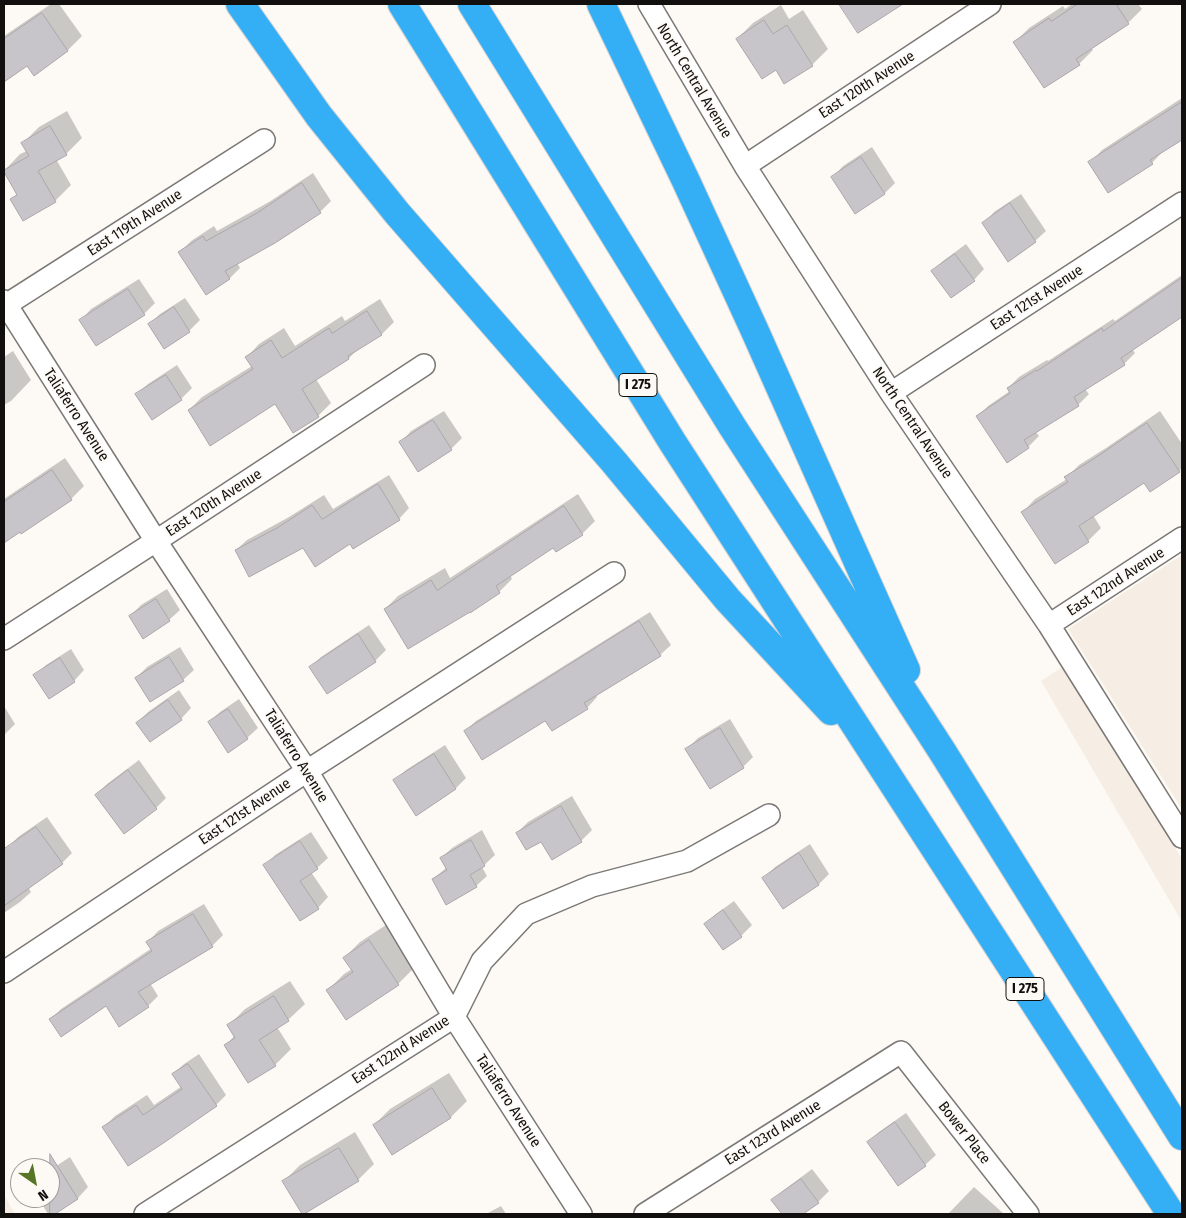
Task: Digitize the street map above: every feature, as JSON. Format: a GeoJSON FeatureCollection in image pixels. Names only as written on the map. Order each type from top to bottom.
{"type":"FeatureCollection","features":[{"type":"Feature","properties":{"kind":"highway"},"geometry":{"type":"LineString","coordinates":[[240,4],[319,116],[397,213],[614,462],[728,600],[879,764]]}},
{"type":"Feature","properties":{"kind":"highway","name":"I 275"},"geometry":{"type":"LineString","coordinates":[[402,4],[673,443],[1171,1214]]}},
{"type":"Feature","properties":{"kind":"highway"},"geometry":{"type":"LineString","coordinates":[[472,4],[732,426],[942,751],[1182,1136]]}},
{"type":"Feature","properties":{"kind":"highway"},"geometry":{"type":"LineString","coordinates":[[601,4],[754,329],[942,751]]}},
{"type":"Feature","properties":{"kind":"street","name":"North Central Avenue"},"geometry":{"type":"LineString","coordinates":[[649,4],[745,166],[891,393],[1049,625],[1182,837]]}},
{"type":"Feature","properties":{"kind":"street","name":"East 120th Avenue"},"geometry":{"type":"LineString","coordinates":[[745,166],[990,4]]}},
{"type":"Feature","properties":{"kind":"street","name":"East 119th Avenue"},"geometry":{"type":"LineString","coordinates":[[5,303],[264,140]]}},
{"type":"Feature","properties":{"kind":"street","name":"East 121st Avenue"},"geometry":{"type":"LineString","coordinates":[[891,393],[1182,203]]}},
{"type":"Feature","properties":{"kind":"street","name":"Taliaferro Avenue"},"geometry":{"type":"LineString","coordinates":[[5,303],[156,540],[307,771],[454,1017],[581,1214]]}},
{"type":"Feature","properties":{"kind":"street","name":"East 120th Avenue"},"geometry":{"type":"LineString","coordinates":[[4,639],[424,365]]}},
{"type":"Feature","properties":{"kind":"street","name":"East 122nd Avenue"},"geometry":{"type":"LineString","coordinates":[[1049,625],[1182,538]]}},
{"type":"Feature","properties":{"kind":"street","name":"East 121st Avenue"},"geometry":{"type":"LineString","coordinates":[[4,972],[307,771],[614,573]]}},
{"type":"Feature","properties":{"kind":"street","name":"East 122nd Avenue"},"geometry":{"type":"LineString","coordinates":[[145,1214],[454,1017],[482,961],[526,914],[592,886],[687,861],[769,815]]}},
{"type":"Feature","properties":{"kind":"street","name":"Bower Place"},"geometry":{"type":"LineString","coordinates":[[901,1052],[1028,1214]]}},
{"type":"Feature","properties":{"kind":"street","name":"East 123rd Avenue"},"geometry":{"type":"LineString","coordinates":[[645,1214],[901,1052]]}},
{"type":"Feature","properties":{"kind":"shaded area"},"geometry":{"type":"Polygon","coordinates":[[[1182,555],[1182,809],[1068,629],[1182,555]]]}},
{"type":"Feature","properties":{"kind":"shaded area"},"geometry":{"type":"Polygon","coordinates":[[[1062,667],[1182,859],[1182,922],[1041,681],[1062,667]]]}},
{"type":"Feature","properties":{"kind":"shaded area"},"geometry":{"type":"Polygon","coordinates":[[[4,1195],[15,1214],[4,1214],[4,1195]]]}},
{"type":"Feature","properties":{"kind":"building"},"geometry":{"type":"Polygon","coordinates":[[[839,4],[903,4],[858,33],[839,4]]]}},
{"type":"Feature","properties":{"kind":"building"},"geometry":{"type":"Polygon","coordinates":[[[1078,4],[1116,4],[1129,24],[1076,59],[1080,65],[1044,88],[1013,42],[1049,18],[1051,21],[1078,4]]]}},
{"type":"Feature","properties":{"kind":"building"},"geometry":{"type":"Polygon","coordinates":[[[42,13],[68,51],[34,76],[27,66],[4,82],[4,39],[42,13]]]}},
{"type":"Feature","properties":{"kind":"building"},"geometry":{"type":"Polygon","coordinates":[[[764,20],[773,34],[787,25],[813,66],[784,84],[776,70],[762,79],[736,39],[764,20]]]}},
{"type":"Feature","properties":{"kind":"building"},"geometry":{"type":"Polygon","coordinates":[[[1182,102],[1182,140],[1150,160],[1153,164],[1108,193],[1088,162],[1182,102]]]}},
{"type":"Feature","properties":{"kind":"building"},"geometry":{"type":"Polygon","coordinates":[[[50,126],[67,155],[38,171],[56,202],[23,221],[10,199],[17,195],[4,170],[29,156],[21,143],[50,126]]]}},
{"type":"Feature","properties":{"kind":"building"},"geometry":{"type":"Polygon","coordinates":[[[861,157],[885,194],[855,214],[831,177],[861,157]]]}},
{"type":"Feature","properties":{"kind":"building"},"geometry":{"type":"Polygon","coordinates":[[[302,183],[321,213],[275,243],[225,271],[230,279],[206,295],[178,252],[203,236],[206,241],[257,213],[302,183]]]}},
{"type":"Feature","properties":{"kind":"building"},"geometry":{"type":"Polygon","coordinates":[[[1010,203],[1036,242],[1008,262],[982,223],[1010,203]]]}},
{"type":"Feature","properties":{"kind":"building"},"geometry":{"type":"Polygon","coordinates":[[[955,254],[975,281],[951,298],[931,271],[955,254]]]}},
{"type":"Feature","properties":{"kind":"building"},"geometry":{"type":"Polygon","coordinates":[[[1182,278],[1182,317],[1121,358],[1125,365],[1074,397],[1079,406],[1024,440],[1029,448],[1007,463],[976,416],[1010,393],[1007,388],[1037,371],[1102,328],[1103,331],[1182,278]]]}},
{"type":"Feature","properties":{"kind":"building"},"geometry":{"type":"Polygon","coordinates":[[[128,289],[145,315],[96,346],[79,320],[128,289]]]}},
{"type":"Feature","properties":{"kind":"building"},"geometry":{"type":"Polygon","coordinates":[[[174,307],[190,332],[164,349],[148,324],[174,307]]]}},
{"type":"Feature","properties":{"kind":"building"},"geometry":{"type":"Polygon","coordinates":[[[367,311],[382,335],[348,356],[349,359],[302,389],[319,417],[293,433],[275,404],[210,446],[188,410],[253,369],[245,357],[271,340],[282,358],[329,328],[332,333],[367,311]]]}},
{"type":"Feature","properties":{"kind":"building"},"geometry":{"type":"Polygon","coordinates":[[[166,375],[182,400],[152,420],[135,394],[166,375]]]}},
{"type":"Feature","properties":{"kind":"building"},"geometry":{"type":"Polygon","coordinates":[[[433,420],[452,450],[418,472],[399,442],[433,420]]]}},
{"type":"Feature","properties":{"kind":"building"},"geometry":{"type":"Polygon","coordinates":[[[1147,423],[1180,472],[1150,492],[1144,483],[1079,526],[1089,542],[1055,564],[1021,512],[1068,482],[1064,477],[1147,423]]]}},
{"type":"Feature","properties":{"kind":"building"},"geometry":{"type":"Polygon","coordinates":[[[52,470],[72,500],[4,543],[4,502],[52,470]]]}},
{"type":"Feature","properties":{"kind":"building"},"geometry":{"type":"Polygon","coordinates":[[[378,484],[400,520],[353,549],[350,544],[315,567],[303,548],[249,577],[235,550],[277,528],[312,505],[322,519],[378,484]]]}},
{"type":"Feature","properties":{"kind":"building"},"geometry":{"type":"Polygon","coordinates":[[[564,506],[583,535],[556,552],[553,548],[496,586],[500,593],[408,649],[384,609],[431,580],[437,590],[564,506]]]}},
{"type":"Feature","properties":{"kind":"building"},"geometry":{"type":"Polygon","coordinates":[[[156,599],[170,621],[143,639],[129,616],[156,599]]]}},
{"type":"Feature","properties":{"kind":"building"},"geometry":{"type":"Polygon","coordinates":[[[639,621],[661,656],[584,703],[588,709],[552,731],[545,721],[482,760],[464,731],[639,621]]]}},
{"type":"Feature","properties":{"kind":"building"},"geometry":{"type":"Polygon","coordinates":[[[358,634],[376,662],[327,694],[309,667],[358,634]]]}},
{"type":"Feature","properties":{"kind":"building"},"geometry":{"type":"Polygon","coordinates":[[[169,657],[184,681],[150,702],[135,678],[169,657]]]}},
{"type":"Feature","properties":{"kind":"building"},"geometry":{"type":"Polygon","coordinates":[[[60,658],[75,682],[49,699],[33,675],[60,658]]]}},
{"type":"Feature","properties":{"kind":"building"},"geometry":{"type":"Polygon","coordinates":[[[168,700],[182,720],[150,742],[136,723],[168,700]]]}},
{"type":"Feature","properties":{"kind":"building"},"geometry":{"type":"Polygon","coordinates":[[[228,709],[248,739],[228,753],[208,722],[228,709]]]}},
{"type":"Feature","properties":{"kind":"building"},"geometry":{"type":"Polygon","coordinates":[[[720,728],[744,768],[710,789],[685,749],[720,728]]]}},
{"type":"Feature","properties":{"kind":"building"},"geometry":{"type":"Polygon","coordinates":[[[434,754],[456,789],[416,816],[393,780],[434,754]]]}},
{"type":"Feature","properties":{"kind":"building"},"geometry":{"type":"Polygon","coordinates":[[[128,770],[157,809],[124,834],[95,795],[128,770]]]}},
{"type":"Feature","properties":{"kind":"building"},"geometry":{"type":"Polygon","coordinates":[[[561,806],[582,842],[552,860],[541,842],[526,850],[516,833],[561,806]]]}},
{"type":"Feature","properties":{"kind":"building"},"geometry":{"type":"Polygon","coordinates":[[[36,827],[63,864],[4,906],[4,849],[36,827]]]}},
{"type":"Feature","properties":{"kind":"building"},"geometry":{"type":"Polygon","coordinates":[[[471,840],[485,866],[470,875],[477,887],[446,905],[432,879],[447,870],[440,858],[471,840]]]}},
{"type":"Feature","properties":{"kind":"building"},"geometry":{"type":"Polygon","coordinates":[[[300,841],[318,869],[300,881],[319,909],[300,921],[263,865],[300,841]]]}},
{"type":"Feature","properties":{"kind":"building"},"geometry":{"type":"Polygon","coordinates":[[[799,853],[819,885],[783,909],[762,878],[799,853]]]}},
{"type":"Feature","properties":{"kind":"building"},"geometry":{"type":"Polygon","coordinates":[[[723,910],[742,937],[723,950],[704,924],[723,910]]]}},
{"type":"Feature","properties":{"kind":"building"},"geometry":{"type":"Polygon","coordinates":[[[193,914],[213,947],[138,992],[149,1007],[119,1027],[106,1006],[61,1037],[49,1019],[152,951],[146,942],[193,914]]]}},
{"type":"Feature","properties":{"kind":"building"},"geometry":{"type":"Polygon","coordinates":[[[369,940],[399,985],[346,1020],[326,990],[353,972],[343,958],[369,940]]]}},
{"type":"Feature","properties":{"kind":"building"},"geometry":{"type":"Polygon","coordinates":[[[274,996],[289,1021],[259,1040],[276,1066],[248,1083],[224,1045],[235,1038],[227,1025],[274,996]]]}},
{"type":"Feature","properties":{"kind":"building"},"geometry":{"type":"Polygon","coordinates":[[[188,1064],[217,1106],[128,1166],[102,1127],[136,1105],[143,1115],[182,1089],[172,1074],[188,1064]]]}},
{"type":"Feature","properties":{"kind":"building"},"geometry":{"type":"Polygon","coordinates":[[[432,1088],[451,1118],[392,1155],[373,1125],[432,1088]]]}},
{"type":"Feature","properties":{"kind":"building"},"geometry":{"type":"Polygon","coordinates":[[[895,1122],[926,1166],[898,1186],[867,1142],[895,1122]]]}},
{"type":"Feature","properties":{"kind":"building"},"geometry":{"type":"Polygon","coordinates":[[[339,1148],[359,1181],[302,1214],[282,1181],[339,1148]]]}},
{"type":"Feature","properties":{"kind":"building"},"geometry":{"type":"Polygon","coordinates":[[[60,1170],[78,1199],[55,1214],[50,1214],[50,1208],[60,1208],[60,1170]]]}},
{"type":"Feature","properties":{"kind":"building"},"geometry":{"type":"Polygon","coordinates":[[[801,1179],[819,1203],[803,1214],[782,1214],[771,1200],[801,1179]]]}}]}
